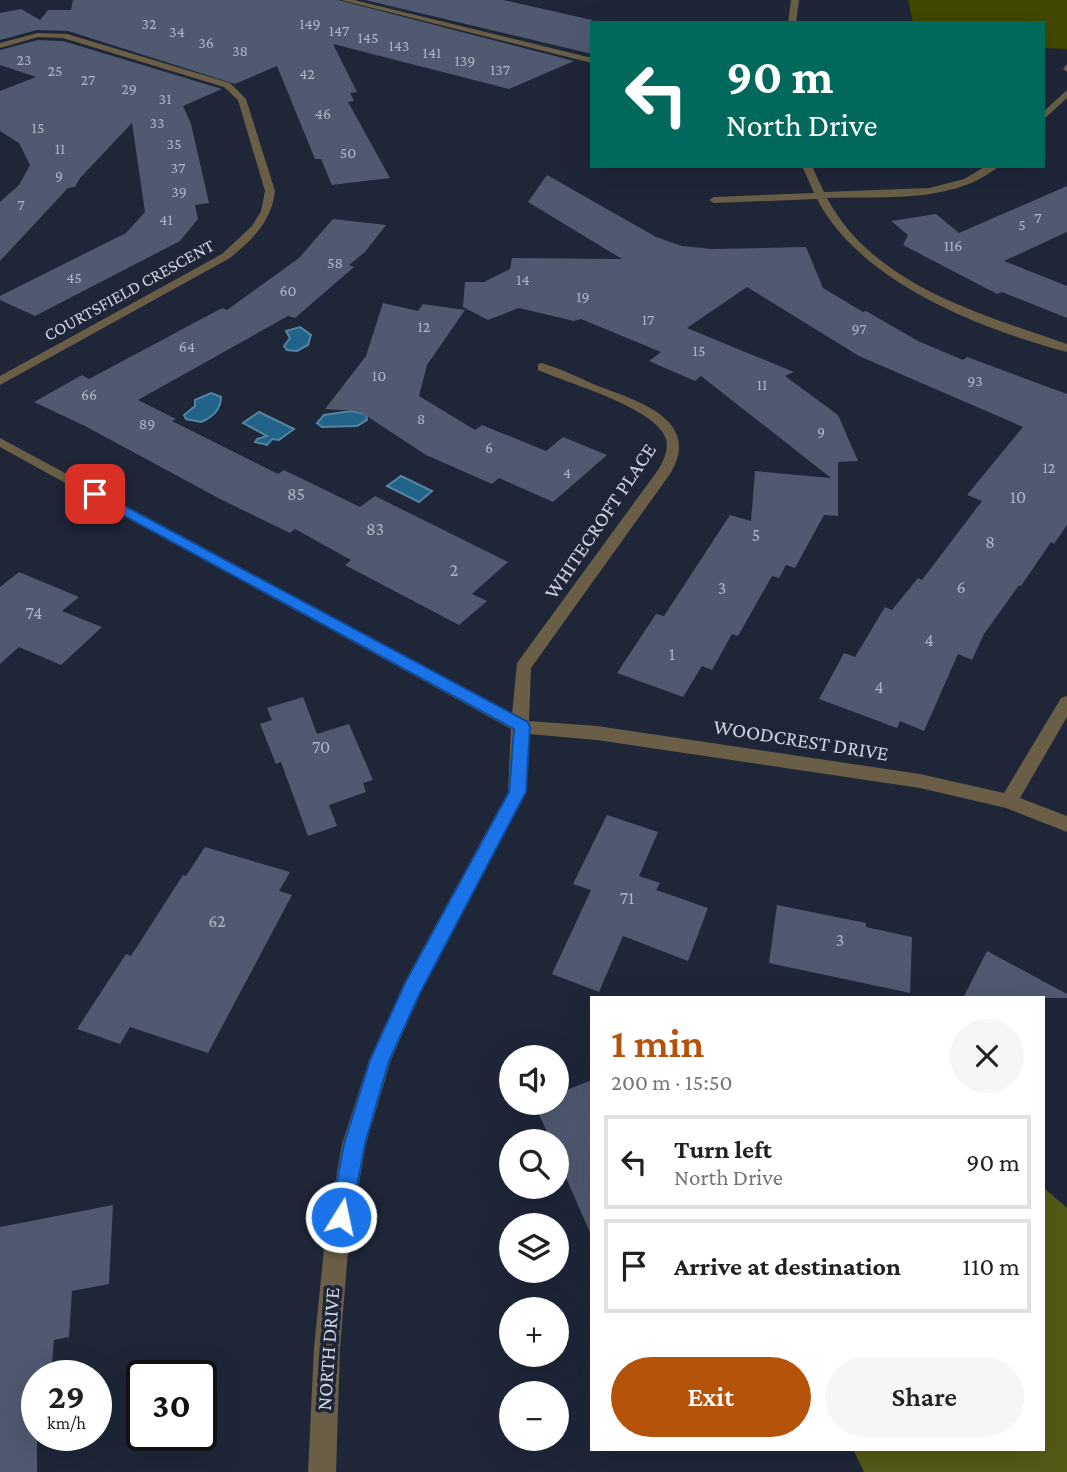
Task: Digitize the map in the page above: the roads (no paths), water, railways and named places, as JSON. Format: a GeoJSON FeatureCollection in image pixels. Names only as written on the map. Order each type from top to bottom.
{"type":"FeatureCollection","features":[{"type":"Feature","properties":{"kind":"street"},"geometry":{"type":"LineString","coordinates":[[345,0],[590,61]]}},
{"type":"Feature","properties":{"kind":"street"},"geometry":{"type":"LineString","coordinates":[[792,21],[795,0]]}},
{"type":"Feature","properties":{"kind":"street","name":"COURTSFIELD CRESCENT"},"geometry":{"type":"LineString","coordinates":[[0,46],[38,35],[64,36],[227,85],[242,99],[270,191],[270,200],[260,222],[242,243],[226,256],[0,382]]}},
{"type":"Feature","properties":{"kind":"street"},"geometry":{"type":"LineString","coordinates":[[1045,115],[1067,93]]}},
{"type":"Feature","properties":{"kind":"street"},"geometry":{"type":"LineString","coordinates":[[808,168],[840,229],[852,242],[907,283],[972,314],[1067,348]]}},
{"type":"Feature","properties":{"kind":"street"},"geometry":{"type":"LineString","coordinates":[[714,200],[929,191],[968,181],[991,168]]}},
{"type":"Feature","properties":{"kind":"street","name":"WHITECROFT PLACE"},"geometry":{"type":"LineString","coordinates":[[522,727],[523,667],[665,471],[675,453],[669,430],[653,414],[542,368]]}},
{"type":"Feature","properties":{"kind":"street"},"geometry":{"type":"LineString","coordinates":[[0,442],[522,727]]}},
{"type":"Feature","properties":{"kind":"street"},"geometry":{"type":"LineString","coordinates":[[1009,801],[1067,702]]}},
{"type":"Feature","properties":{"kind":"street","name":"WOODCREST DRIVE"},"geometry":{"type":"LineString","coordinates":[[522,727],[597,733],[920,781],[1009,801],[1067,824]]}},
{"type":"Feature","properties":{"kind":"street","name":"NORTH DRIVE"},"geometry":{"type":"LineString","coordinates":[[322,1472],[331,1294],[354,1144],[380,1060],[395,1025],[517,792],[522,727]]}},
{"type":"Feature","properties":{"kind":"water"},"geometry":{"type":"Polygon","coordinates":[[[300,327],[311,335],[308,345],[297,351],[287,350],[284,346],[290,338],[286,331],[300,327]]]}},
{"type":"Feature","properties":{"kind":"water"},"geometry":{"type":"Polygon","coordinates":[[[211,393],[221,397],[216,412],[201,422],[186,419],[184,415],[195,406],[195,400],[211,393]]]}},
{"type":"Feature","properties":{"kind":"water"},"geometry":{"type":"Polygon","coordinates":[[[351,411],[366,414],[367,420],[357,426],[322,427],[317,423],[324,415],[351,411]]]}},
{"type":"Feature","properties":{"kind":"water"},"geometry":{"type":"Polygon","coordinates":[[[259,412],[294,429],[279,440],[272,439],[267,445],[255,442],[267,436],[243,423],[259,412]]]}},
{"type":"Feature","properties":{"kind":"water"},"geometry":{"type":"Polygon","coordinates":[[[401,476],[432,491],[419,502],[387,486],[401,476]]]}}]}
